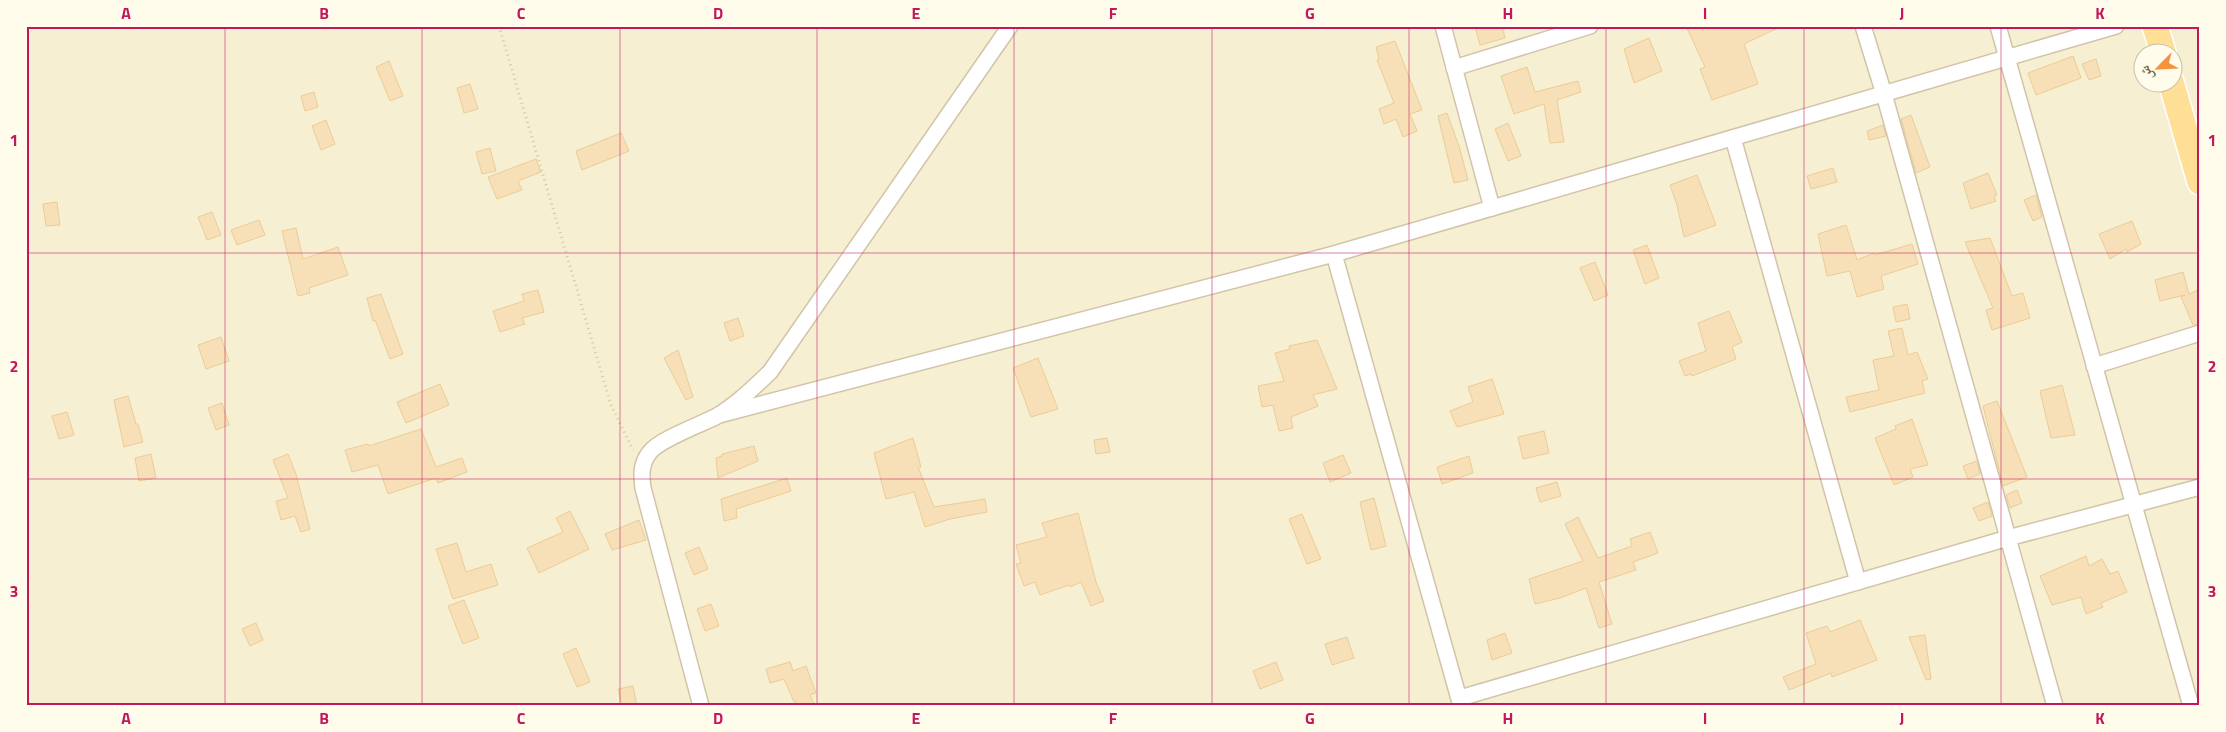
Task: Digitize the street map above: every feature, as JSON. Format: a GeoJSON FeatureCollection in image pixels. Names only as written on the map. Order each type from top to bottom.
{"type":"FeatureCollection","features":[{"type":"Feature","properties":{"kind":"highway"},"geometry":{"type":"LineString","coordinates":[[2155,26],[2160,42]]}},
{"type":"Feature","properties":{"kind":"highway"},"geometry":{"type":"LineString","coordinates":[[2174,92],[2200,182]]}},
{"type":"Feature","properties":{"kind":"street"},"geometry":{"type":"LineString","coordinates":[[719,415],[746,395],[770,372],[1010,26]]}},
{"type":"Feature","properties":{"kind":"street"},"geometry":{"type":"LineString","coordinates":[[1443,26],[1492,208]]}},
{"type":"Feature","properties":{"kind":"street"},"geometry":{"type":"LineString","coordinates":[[1454,68],[1590,26]]}},
{"type":"Feature","properties":{"kind":"street"},"geometry":{"type":"LineString","coordinates":[[1863,26],[1884,94],[2056,706]]}},
{"type":"Feature","properties":{"kind":"street"},"geometry":{"type":"LineString","coordinates":[[1998,26],[2191,706]]}},
{"type":"Feature","properties":{"kind":"street"},"geometry":{"type":"LineString","coordinates":[[701,706],[643,488],[642,468],[645,459],[657,444],[719,415],[1334,254],[2116,26]]}},
{"type":"Feature","properties":{"kind":"street"},"geometry":{"type":"LineString","coordinates":[[1733,138],[1858,582]]}},
{"type":"Feature","properties":{"kind":"street"},"geometry":{"type":"LineString","coordinates":[[1334,254],[1460,702],[2008,538],[2200,488]]}},
{"type":"Feature","properties":{"kind":"street"},"geometry":{"type":"LineString","coordinates":[[2094,366],[2200,333]]}},
{"type":"Feature","properties":{"kind":"path"},"geometry":{"type":"LineString","coordinates":[[499,26],[611,405],[642,468]]}},
{"type":"Feature","properties":{"kind":"shaded area"},"geometry":{"type":"Polygon","coordinates":[[[26,26],[2200,26],[2200,706],[26,706],[26,26]]]}},
{"type":"Feature","properties":{"kind":"building"},"geometry":{"type":"Polygon","coordinates":[[[1475,26],[1502,26],[1505,38],[1480,45],[1475,26]]]}},
{"type":"Feature","properties":{"kind":"building"},"geometry":{"type":"Polygon","coordinates":[[[1686,26],[1782,26],[1744,44],[1758,84],[1712,100],[1700,69],[1705,67],[1686,26]]]}},
{"type":"Feature","properties":{"kind":"building"},"geometry":{"type":"Polygon","coordinates":[[[1649,38],[1662,71],[1634,83],[1624,49],[1649,38]]]}},
{"type":"Feature","properties":{"kind":"building"},"geometry":{"type":"Polygon","coordinates":[[[1395,41],[1422,110],[1410,114],[1417,131],[1403,137],[1396,119],[1384,124],[1379,109],[1394,103],[1377,60],[1379,59],[1376,47],[1395,41]]]}},
{"type":"Feature","properties":{"kind":"building"},"geometry":{"type":"Polygon","coordinates":[[[2073,56],[2081,78],[2036,95],[2028,73],[2073,56]]]}},
{"type":"Feature","properties":{"kind":"building"},"geometry":{"type":"Polygon","coordinates":[[[2096,59],[2101,76],[2089,80],[2082,64],[2096,59]]]}},
{"type":"Feature","properties":{"kind":"building"},"geometry":{"type":"Polygon","coordinates":[[[389,61],[403,96],[390,101],[376,67],[389,61]]]}},
{"type":"Feature","properties":{"kind":"building"},"geometry":{"type":"Polygon","coordinates":[[[1527,67],[1535,92],[1578,81],[1581,92],[1557,100],[1564,142],[1550,143],[1544,104],[1514,114],[1501,76],[1527,67]]]}},
{"type":"Feature","properties":{"kind":"building"},"geometry":{"type":"Polygon","coordinates":[[[470,84],[478,109],[464,113],[457,88],[470,84]]]}},
{"type":"Feature","properties":{"kind":"building"},"geometry":{"type":"Polygon","coordinates":[[[314,92],[318,107],[305,111],[301,96],[314,92]]]}},
{"type":"Feature","properties":{"kind":"building"},"geometry":{"type":"Polygon","coordinates":[[[1447,113],[1460,149],[1468,180],[1454,183],[1438,116],[1447,113]]]}},
{"type":"Feature","properties":{"kind":"building"},"geometry":{"type":"Polygon","coordinates":[[[1911,115],[1930,167],[1916,173],[1901,119],[1911,115]]]}},
{"type":"Feature","properties":{"kind":"building"},"geometry":{"type":"Polygon","coordinates":[[[326,120],[335,144],[321,150],[312,126],[326,120]]]}},
{"type":"Feature","properties":{"kind":"building"},"geometry":{"type":"Polygon","coordinates":[[[1508,123],[1521,156],[1508,161],[1495,129],[1508,123]]]}},
{"type":"Feature","properties":{"kind":"building"},"geometry":{"type":"Polygon","coordinates":[[[1883,125],[1886,136],[1869,140],[1867,131],[1883,125]]]}},
{"type":"Feature","properties":{"kind":"building"},"geometry":{"type":"Polygon","coordinates":[[[621,133],[629,151],[582,170],[576,151],[621,133]]]}},
{"type":"Feature","properties":{"kind":"building"},"geometry":{"type":"Polygon","coordinates":[[[490,148],[496,171],[482,174],[476,152],[490,148]]]}},
{"type":"Feature","properties":{"kind":"building"},"geometry":{"type":"Polygon","coordinates":[[[536,159],[541,172],[518,181],[522,190],[497,199],[488,177],[536,159]]]}},
{"type":"Feature","properties":{"kind":"building"},"geometry":{"type":"Polygon","coordinates":[[[1833,168],[1837,182],[1811,189],[1807,176],[1833,168]]]}},
{"type":"Feature","properties":{"kind":"building"},"geometry":{"type":"Polygon","coordinates":[[[1988,173],[1997,195],[1994,196],[1996,201],[1971,209],[1963,183],[1988,173]]]}},
{"type":"Feature","properties":{"kind":"building"},"geometry":{"type":"Polygon","coordinates":[[[1697,175],[1716,225],[1684,237],[1677,205],[1670,185],[1697,175]]]}},
{"type":"Feature","properties":{"kind":"building"},"geometry":{"type":"Polygon","coordinates":[[[2036,195],[2042,217],[2033,221],[2024,200],[2036,195]]]}},
{"type":"Feature","properties":{"kind":"building"},"geometry":{"type":"Polygon","coordinates":[[[57,202],[60,225],[46,226],[43,204],[57,202]]]}},
{"type":"Feature","properties":{"kind":"building"},"geometry":{"type":"Polygon","coordinates":[[[212,212],[221,235],[207,240],[198,217],[212,212]]]}},
{"type":"Feature","properties":{"kind":"building"},"geometry":{"type":"Polygon","coordinates":[[[259,220],[265,235],[237,245],[231,230],[259,220]]]}},
{"type":"Feature","properties":{"kind":"building"},"geometry":{"type":"Polygon","coordinates":[[[2132,221],[2141,244],[2127,252],[2126,249],[2110,259],[2099,234],[2132,221]]]}},
{"type":"Feature","properties":{"kind":"building"},"geometry":{"type":"Polygon","coordinates":[[[1846,225],[1857,260],[1874,253],[1875,255],[1912,244],[1918,264],[1881,276],[1884,289],[1857,297],[1850,271],[1827,276],[1818,234],[1846,225]]]}},
{"type":"Feature","properties":{"kind":"building"},"geometry":{"type":"Polygon","coordinates":[[[296,228],[303,259],[338,247],[348,275],[309,288],[310,293],[298,296],[282,231],[296,228]]]}},
{"type":"Feature","properties":{"kind":"building"},"geometry":{"type":"Polygon","coordinates":[[[1990,238],[2012,296],[2023,293],[2030,318],[1992,330],[1986,310],[1993,308],[1965,242],[1990,238]]]}},
{"type":"Feature","properties":{"kind":"building"},"geometry":{"type":"Polygon","coordinates":[[[1647,245],[1659,278],[1645,284],[1633,250],[1647,245]]]}},
{"type":"Feature","properties":{"kind":"building"},"geometry":{"type":"Polygon","coordinates":[[[1595,262],[1608,295],[1594,301],[1580,268],[1595,262]]]}},
{"type":"Feature","properties":{"kind":"building"},"geometry":{"type":"Polygon","coordinates":[[[2183,272],[2189,294],[2200,289],[2200,324],[2193,325],[2181,297],[2185,295],[2160,301],[2155,280],[2183,272]]]}},
{"type":"Feature","properties":{"kind":"building"},"geometry":{"type":"Polygon","coordinates":[[[538,290],[544,312],[522,318],[525,324],[500,332],[493,311],[524,301],[522,294],[538,290]]]}},
{"type":"Feature","properties":{"kind":"building"},"geometry":{"type":"Polygon","coordinates":[[[381,294],[403,354],[390,359],[375,320],[373,321],[367,298],[381,294]]]}},
{"type":"Feature","properties":{"kind":"building"},"geometry":{"type":"Polygon","coordinates":[[[1907,304],[1910,319],[1896,322],[1893,307],[1907,304]]]}},
{"type":"Feature","properties":{"kind":"building"},"geometry":{"type":"Polygon","coordinates":[[[1729,311],[1742,342],[1732,347],[1736,359],[1692,376],[1691,374],[1685,376],[1679,361],[1706,351],[1698,323],[1729,311]]]}},
{"type":"Feature","properties":{"kind":"building"},"geometry":{"type":"Polygon","coordinates":[[[738,318],[744,336],[730,341],[724,323],[738,318]]]}},
{"type":"Feature","properties":{"kind":"building"},"geometry":{"type":"Polygon","coordinates":[[[1902,328],[1908,355],[1917,352],[1928,379],[1922,381],[1925,393],[1850,412],[1846,397],[1879,390],[1873,360],[1894,356],[1888,331],[1902,328]]]}},
{"type":"Feature","properties":{"kind":"building"},"geometry":{"type":"Polygon","coordinates":[[[221,337],[229,361],[206,369],[198,345],[221,337]]]}},
{"type":"Feature","properties":{"kind":"building"},"geometry":{"type":"Polygon","coordinates":[[[1317,340],[1337,389],[1313,395],[1318,406],[1291,417],[1293,428],[1279,431],[1273,405],[1262,407],[1258,386],[1284,381],[1275,353],[1290,349],[1289,346],[1317,340]]]}},
{"type":"Feature","properties":{"kind":"building"},"geometry":{"type":"Polygon","coordinates":[[[678,350],[693,397],[686,400],[664,358],[678,350]]]}},
{"type":"Feature","properties":{"kind":"building"},"geometry":{"type":"Polygon","coordinates":[[[1038,358],[1058,409],[1031,417],[1013,368],[1038,358]]]}},
{"type":"Feature","properties":{"kind":"building"},"geometry":{"type":"Polygon","coordinates":[[[1492,379],[1504,414],[1457,427],[1450,411],[1473,402],[1468,387],[1492,379]]]}},
{"type":"Feature","properties":{"kind":"building"},"geometry":{"type":"Polygon","coordinates":[[[440,384],[449,405],[406,423],[397,402],[440,384]]]}},
{"type":"Feature","properties":{"kind":"building"},"geometry":{"type":"Polygon","coordinates":[[[2062,385],[2075,435],[2051,438],[2040,391],[2062,385]]]}},
{"type":"Feature","properties":{"kind":"building"},"geometry":{"type":"Polygon","coordinates":[[[128,396],[143,442],[124,447],[114,400],[128,396]]]}},
{"type":"Feature","properties":{"kind":"building"},"geometry":{"type":"Polygon","coordinates":[[[1997,401],[2027,477],[2003,486],[1983,406],[1997,401]]]}},
{"type":"Feature","properties":{"kind":"building"},"geometry":{"type":"Polygon","coordinates":[[[222,403],[229,425],[216,430],[208,408],[222,403]]]}},
{"type":"Feature","properties":{"kind":"building"},"geometry":{"type":"Polygon","coordinates":[[[67,412],[74,435],[59,439],[52,416],[67,412]]]}},
{"type":"Feature","properties":{"kind":"building"},"geometry":{"type":"Polygon","coordinates":[[[1912,419],[1928,465],[1910,469],[1913,477],[1894,485],[1875,438],[1896,429],[1895,426],[1912,419]]]}},
{"type":"Feature","properties":{"kind":"building"},"geometry":{"type":"Polygon","coordinates":[[[421,429],[436,467],[462,458],[467,472],[438,483],[436,478],[388,494],[378,465],[352,472],[345,450],[368,444],[369,446],[421,429]]]}},
{"type":"Feature","properties":{"kind":"building"},"geometry":{"type":"Polygon","coordinates":[[[1544,431],[1549,453],[1523,459],[1518,437],[1544,431]]]}},
{"type":"Feature","properties":{"kind":"building"},"geometry":{"type":"Polygon","coordinates":[[[913,438],[921,467],[918,467],[934,507],[985,499],[987,512],[950,519],[925,527],[914,492],[886,499],[874,453],[913,438]]]}},
{"type":"Feature","properties":{"kind":"building"},"geometry":{"type":"Polygon","coordinates":[[[1107,438],[1110,452],[1096,454],[1094,440],[1107,438]]]}},
{"type":"Feature","properties":{"kind":"building"},"geometry":{"type":"Polygon","coordinates":[[[754,446],[758,461],[718,478],[716,458],[722,456],[722,454],[754,446]]]}},
{"type":"Feature","properties":{"kind":"building"},"geometry":{"type":"Polygon","coordinates":[[[151,454],[156,478],[139,481],[135,458],[151,454]]]}},
{"type":"Feature","properties":{"kind":"building"},"geometry":{"type":"Polygon","coordinates":[[[288,454],[296,474],[310,529],[301,532],[295,516],[281,520],[276,501],[288,498],[273,460],[288,454]]]}},
{"type":"Feature","properties":{"kind":"building"},"geometry":{"type":"Polygon","coordinates":[[[1343,455],[1351,473],[1330,482],[1323,463],[1343,455]]]}},
{"type":"Feature","properties":{"kind":"building"},"geometry":{"type":"Polygon","coordinates":[[[1469,456],[1473,473],[1442,484],[1437,467],[1469,456]]]}},
{"type":"Feature","properties":{"kind":"building"},"geometry":{"type":"Polygon","coordinates":[[[1977,461],[1980,474],[1968,479],[1963,466],[1977,461]]]}},
{"type":"Feature","properties":{"kind":"building"},"geometry":{"type":"Polygon","coordinates":[[[787,478],[791,491],[736,509],[737,518],[724,521],[721,499],[787,478]]]}},
{"type":"Feature","properties":{"kind":"building"},"geometry":{"type":"Polygon","coordinates":[[[1557,482],[1561,496],[1540,502],[1536,488],[1557,482]]]}},
{"type":"Feature","properties":{"kind":"building"},"geometry":{"type":"Polygon","coordinates":[[[2017,490],[2022,503],[2010,508],[2006,495],[2017,490]]]}},
{"type":"Feature","properties":{"kind":"building"},"geometry":{"type":"Polygon","coordinates":[[[1374,498],[1386,546],[1371,550],[1360,502],[1374,498]]]}},
{"type":"Feature","properties":{"kind":"building"},"geometry":{"type":"Polygon","coordinates":[[[1988,502],[1992,516],[1979,521],[1973,508],[1988,502]]]}},
{"type":"Feature","properties":{"kind":"building"},"geometry":{"type":"Polygon","coordinates":[[[570,511],[589,549],[539,573],[527,548],[563,532],[556,518],[570,511]]]}},
{"type":"Feature","properties":{"kind":"building"},"geometry":{"type":"Polygon","coordinates":[[[1078,513],[1096,582],[1104,601],[1091,606],[1081,582],[1040,595],[1035,582],[1024,586],[1016,564],[1021,563],[1016,545],[1047,537],[1042,523],[1078,513]]]}},
{"type":"Feature","properties":{"kind":"building"},"geometry":{"type":"Polygon","coordinates":[[[1302,514],[1321,559],[1307,564],[1289,519],[1302,514]]]}},
{"type":"Feature","properties":{"kind":"building"},"geometry":{"type":"Polygon","coordinates":[[[1578,517],[1598,558],[1632,546],[1630,539],[1650,532],[1658,553],[1633,562],[1636,570],[1599,582],[1612,624],[1599,628],[1586,588],[1560,598],[1535,604],[1529,579],[1583,561],[1565,524],[1578,517]]]}},
{"type":"Feature","properties":{"kind":"building"},"geometry":{"type":"Polygon","coordinates":[[[639,520],[646,540],[612,550],[605,534],[639,520]]]}},
{"type":"Feature","properties":{"kind":"building"},"geometry":{"type":"Polygon","coordinates":[[[457,543],[466,572],[491,564],[498,585],[453,599],[436,549],[457,543]]]}},
{"type":"Feature","properties":{"kind":"building"},"geometry":{"type":"Polygon","coordinates":[[[699,547],[708,569],[694,575],[685,553],[699,547]]]}},
{"type":"Feature","properties":{"kind":"building"},"geometry":{"type":"Polygon","coordinates":[[[2086,556],[2089,566],[2102,559],[2110,574],[2118,571],[2127,592],[2101,603],[2103,607],[2086,614],[2081,597],[2052,605],[2040,576],[2086,556]]]}},
{"type":"Feature","properties":{"kind":"building"},"geometry":{"type":"Polygon","coordinates":[[[464,600],[479,638],[463,644],[448,606],[464,600]]]}},
{"type":"Feature","properties":{"kind":"building"},"geometry":{"type":"Polygon","coordinates":[[[711,604],[719,626],[705,631],[697,609],[711,604]]]}},
{"type":"Feature","properties":{"kind":"building"},"geometry":{"type":"Polygon","coordinates":[[[1860,620],[1877,660],[1832,677],[1831,673],[1789,690],[1783,677],[1816,664],[1806,633],[1827,626],[1830,632],[1860,620]]]}},
{"type":"Feature","properties":{"kind":"building"},"geometry":{"type":"Polygon","coordinates":[[[256,623],[263,640],[250,646],[242,629],[256,623]]]}},
{"type":"Feature","properties":{"kind":"building"},"geometry":{"type":"Polygon","coordinates":[[[1505,633],[1512,653],[1492,660],[1487,640],[1505,633]]]}},
{"type":"Feature","properties":{"kind":"building"},"geometry":{"type":"Polygon","coordinates":[[[1925,635],[1931,679],[1926,680],[1909,637],[1925,635]]]}},
{"type":"Feature","properties":{"kind":"building"},"geometry":{"type":"Polygon","coordinates":[[[1347,637],[1354,658],[1332,665],[1325,644],[1347,637]]]}},
{"type":"Feature","properties":{"kind":"building"},"geometry":{"type":"Polygon","coordinates":[[[576,648],[590,682],[577,687],[563,654],[576,648]]]}},
{"type":"Feature","properties":{"kind":"building"},"geometry":{"type":"Polygon","coordinates":[[[790,662],[793,671],[806,666],[816,693],[810,695],[815,706],[797,706],[784,679],[770,683],[766,669],[790,662]]]}},
{"type":"Feature","properties":{"kind":"building"},"geometry":{"type":"Polygon","coordinates":[[[1276,662],[1283,680],[1260,689],[1253,671],[1276,662]]]}},
{"type":"Feature","properties":{"kind":"building"},"geometry":{"type":"Polygon","coordinates":[[[633,686],[637,706],[622,706],[618,689],[633,686]]]}}]}
